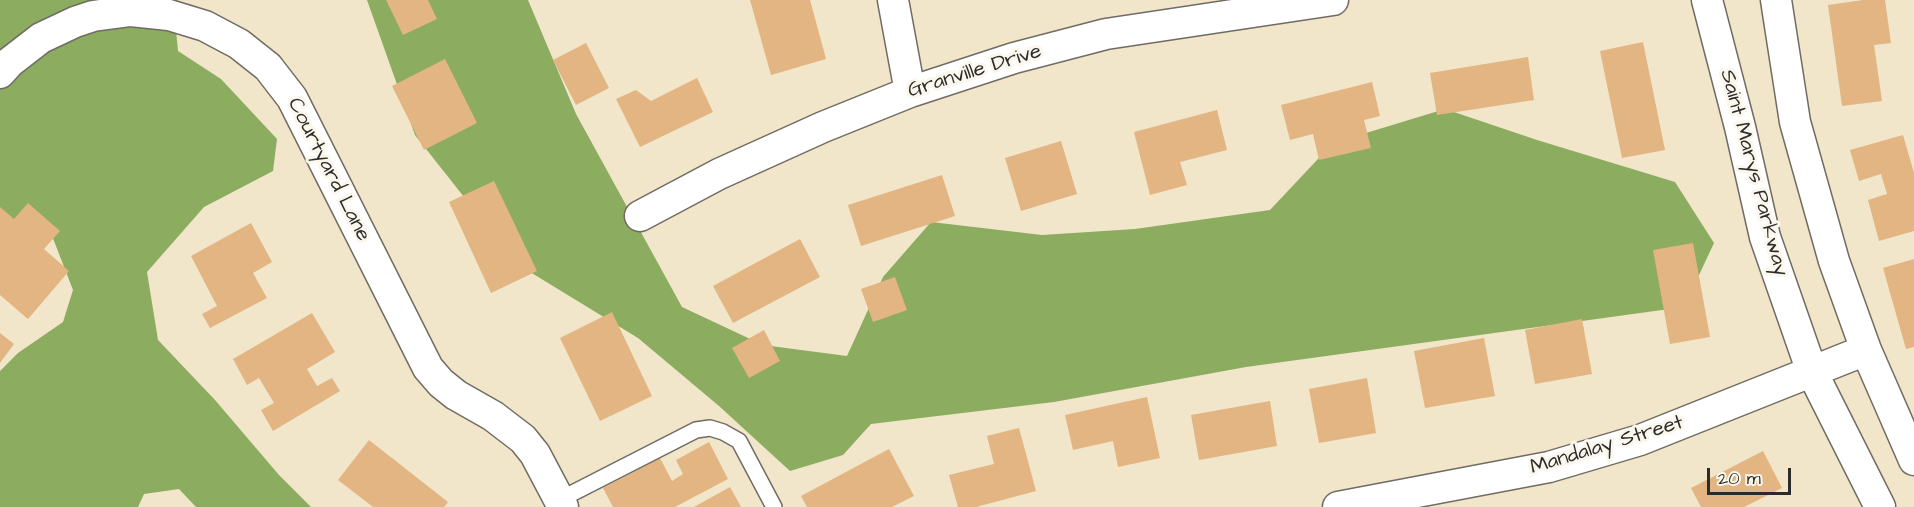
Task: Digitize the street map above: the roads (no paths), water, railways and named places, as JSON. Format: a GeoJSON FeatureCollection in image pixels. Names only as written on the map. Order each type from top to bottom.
{"type":"FeatureCollection","features":[{"type":"Feature","properties":{"kind":"street"},"geometry":{"type":"LineString","coordinates":[[893,0],[910,92]]}},
{"type":"Feature","properties":{"kind":"street","name":"Granville Drive"},"geometry":{"type":"LineString","coordinates":[[640,216],[729,169],[823,127],[910,92],[1014,58],[1106,34],[1333,0]]}},
{"type":"Feature","properties":{"kind":"street","name":"Saint Marys Parkway"},"geometry":{"type":"LineString","coordinates":[[1707,0],[1766,237],[1812,372],[1880,507]]}},
{"type":"Feature","properties":{"kind":"street"},"geometry":{"type":"LineString","coordinates":[[1776,0],[1795,122],[1834,261],[1866,351],[1914,460]]}},
{"type":"Feature","properties":{"kind":"street","name":"Courtyard Lane"},"geometry":{"type":"LineString","coordinates":[[0,73],[10,62],[41,38],[93,16],[131,11],[169,15],[205,26],[239,44],[268,67],[292,98],[428,368],[456,395],[493,416],[523,439],[535,454],[561,503]]}},
{"type":"Feature","properties":{"kind":"street","name":"Mandalay Street"},"geometry":{"type":"LineString","coordinates":[[1338,507],[1549,467],[1640,440],[1866,351]]}},
{"type":"Feature","properties":{"kind":"lane"},"geometry":{"type":"LineString","coordinates":[[561,503],[696,430],[710,428],[739,441],[774,507]]}}]}
